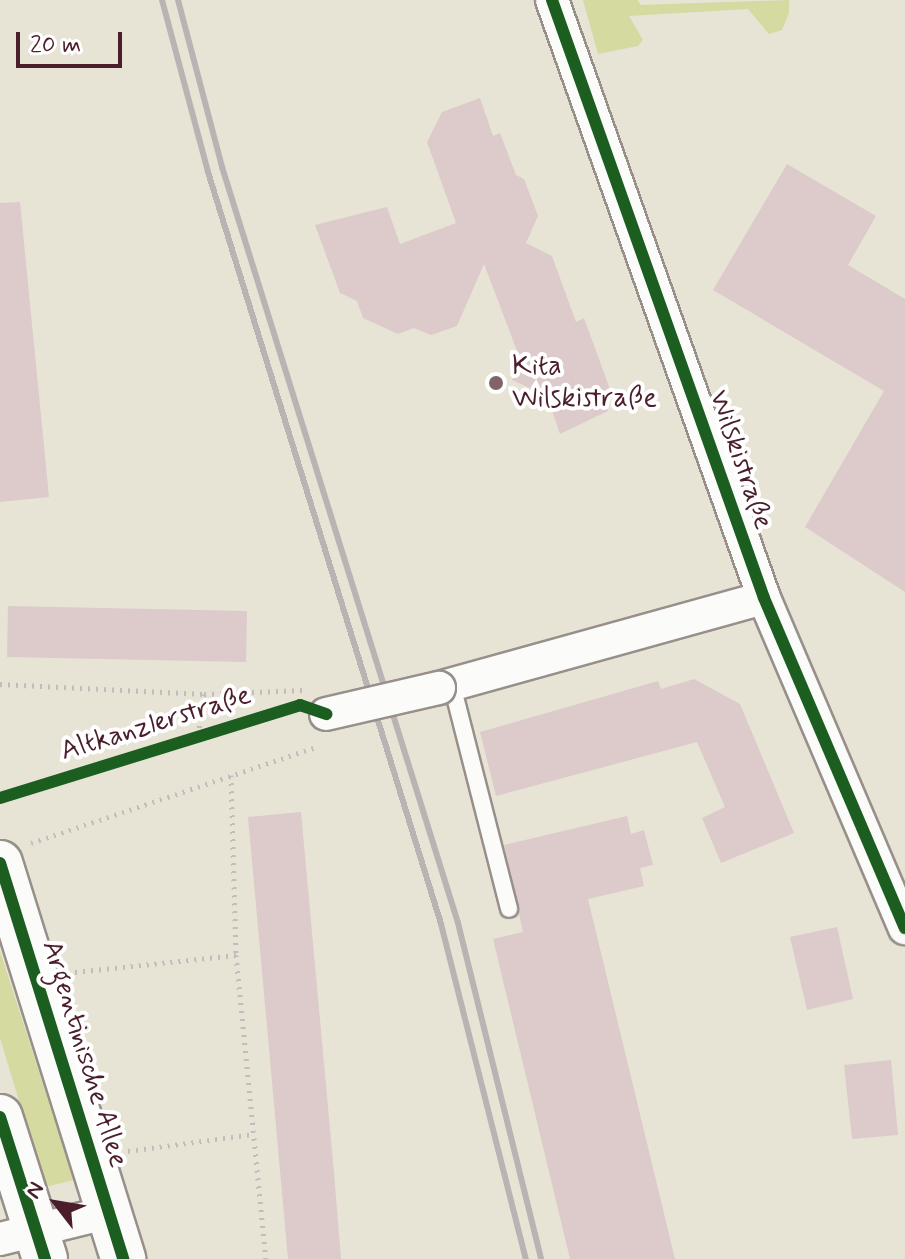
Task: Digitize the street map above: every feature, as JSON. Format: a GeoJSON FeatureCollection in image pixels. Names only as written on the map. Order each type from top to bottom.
{"type":"FeatureCollection","features":[{"type":"Feature","properties":{"kind":"main road","name":"Argentinische Allee"},"geometry":{"type":"LineString","coordinates":[[15,853],[106,1213],[123,1259]]}},
{"type":"Feature","properties":{"kind":"main road"},"geometry":{"type":"LineString","coordinates":[[0,1117],[27,1244]]}},
{"type":"Feature","properties":{"kind":"street","name":"Wilskistraße"},"geometry":{"type":"LineString","coordinates":[[552,0],[764,598],[905,928]]}},
{"type":"Feature","properties":{"kind":"street"},"geometry":{"type":"LineString","coordinates":[[317,702],[446,686],[764,598]]}},
{"type":"Feature","properties":{"kind":"street"},"geometry":{"type":"LineString","coordinates":[[27,1244],[106,1213]]}},
{"type":"Feature","properties":{"kind":"lane"},"geometry":{"type":"LineString","coordinates":[[446,686],[509,909]]}},
{"type":"Feature","properties":{"kind":"path"},"geometry":{"type":"LineString","coordinates":[[0,684],[317,702],[318,747],[15,853]]}},
{"type":"Feature","properties":{"kind":"path"},"geometry":{"type":"LineString","coordinates":[[198,736],[204,694]]}},
{"type":"Feature","properties":{"kind":"path"},"geometry":{"type":"LineString","coordinates":[[231,775],[236,955],[266,1259]]}},
{"type":"Feature","properties":{"kind":"path"},"geometry":{"type":"LineString","coordinates":[[70,973],[236,955]]}},
{"type":"Feature","properties":{"kind":"path"},"geometry":{"type":"LineString","coordinates":[[127,1151],[253,1134]]}},
{"type":"Feature","properties":{"kind":"green space"},"geometry":{"type":"Polygon","coordinates":[[[583,0],[637,0],[641,5],[789,0],[789,13],[782,30],[769,34],[748,9],[629,16],[643,40],[638,46],[598,54],[583,0]]]}},
{"type":"Feature","properties":{"kind":"green space"},"geometry":{"type":"Polygon","coordinates":[[[0,951],[74,1180],[45,1187],[0,1038],[0,951]]]}},
{"type":"Feature","properties":{"kind":"building"},"geometry":{"type":"Polygon","coordinates":[[[480,98],[493,136],[500,133],[516,175],[524,179],[538,216],[526,243],[552,256],[576,322],[584,318],[611,392],[602,395],[608,411],[560,434],[547,396],[512,380],[522,364],[484,264],[457,326],[431,335],[414,328],[398,334],[363,318],[357,301],[340,293],[315,225],[387,207],[400,244],[456,223],[427,142],[442,112],[480,98]]]}},
{"type":"Feature","properties":{"kind":"building"},"geometry":{"type":"Polygon","coordinates":[[[787,164],[876,216],[848,265],[905,299],[905,592],[805,527],[884,391],[713,290],[787,164]]]}},
{"type":"Feature","properties":{"kind":"building"},"geometry":{"type":"Polygon","coordinates":[[[20,202],[49,497],[0,502],[0,203],[20,202]]]}},
{"type":"Feature","properties":{"kind":"building"},"geometry":{"type":"Polygon","coordinates":[[[8,606],[247,611],[246,662],[7,657],[8,606]]]}},
{"type":"Feature","properties":{"kind":"building"},"geometry":{"type":"Polygon","coordinates":[[[694,679],[740,704],[794,833],[721,863],[702,818],[725,807],[697,742],[496,796],[480,732],[658,681],[661,689],[694,679]]]}},
{"type":"Feature","properties":{"kind":"building"},"geometry":{"type":"Polygon","coordinates":[[[301,812],[341,1259],[288,1259],[248,817],[301,812]]]}},
{"type":"Feature","properties":{"kind":"building"},"geometry":{"type":"Polygon","coordinates":[[[627,816],[631,834],[644,830],[653,865],[640,868],[644,886],[588,899],[675,1259],[570,1259],[493,939],[523,932],[504,845],[627,816]]]}},
{"type":"Feature","properties":{"kind":"building"},"geometry":{"type":"Polygon","coordinates":[[[837,927],[853,999],[807,1010],[790,937],[837,927]]]}},
{"type":"Feature","properties":{"kind":"building"},"geometry":{"type":"Polygon","coordinates":[[[891,1060],[898,1135],[852,1139],[844,1065],[891,1060]]]}},
{"type":"Feature","properties":{"kind":"railway"},"geometry":{"type":"LineString","coordinates":[[162,0],[208,172],[441,924],[526,1259]]}},
{"type":"Feature","properties":{"kind":"railway"},"geometry":{"type":"LineString","coordinates":[[178,0],[222,167],[458,923],[541,1259]]}},
{"type":"Feature","properties":{"kind":"cycle path"},"geometry":{"type":"LineString","coordinates":[[552,0],[764,598],[905,928]]}},
{"type":"Feature","properties":{"kind":"cycle path","name":"Altkanzlerstraße"},"geometry":{"type":"LineString","coordinates":[[0,798],[300,705],[326,714]]}},
{"type":"Feature","properties":{"kind":"cycle path"},"geometry":{"type":"LineString","coordinates":[[0,863],[123,1259]]}},
{"type":"Feature","properties":{"kind":"cycle path"},"geometry":{"type":"LineString","coordinates":[[0,1117],[45,1259]]}},
{"type":"Feature","properties":{"kind":"place","name":"Kita Wilskistraße"},"geometry":{"type":"Point","coordinates":[496,383]}}]}
